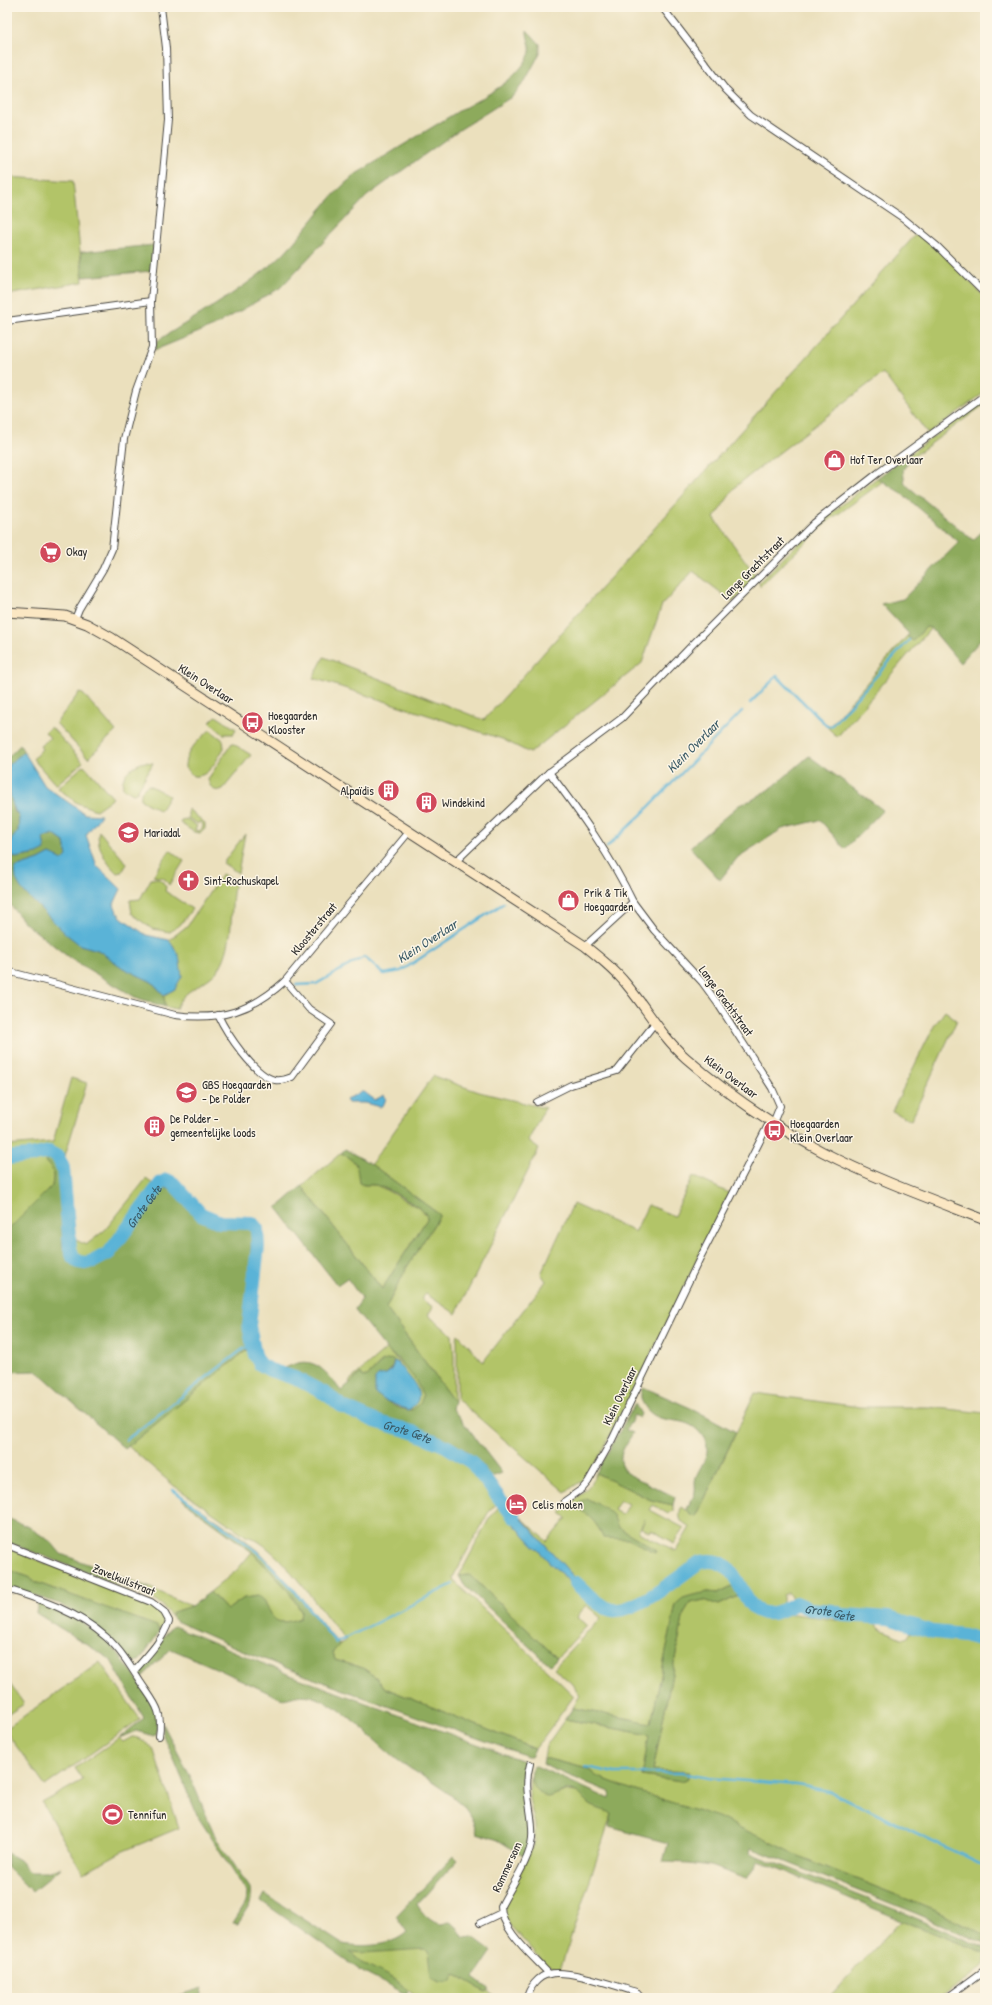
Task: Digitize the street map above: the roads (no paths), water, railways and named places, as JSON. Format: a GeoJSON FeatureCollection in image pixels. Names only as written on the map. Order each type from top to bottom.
{"type":"FeatureCollection","features":[{"type":"Feature","properties":{"kind":"main road","name":"Klein Overlaar"},"geometry":{"type":"LineString","coordinates":[[7,612],[51,614],[75,619],[112,638],[585,946],[627,984],[655,1022],[685,1057],[728,1092],[773,1122],[824,1152],[858,1169],[985,1220]]}},
{"type":"Feature","properties":{"kind":"street"},"geometry":{"type":"LineString","coordinates":[[75,619],[103,569],[112,548],[124,439],[136,391],[152,347],[151,301],[168,120],[166,48],[161,7]]}},
{"type":"Feature","properties":{"kind":"street"},"geometry":{"type":"LineString","coordinates":[[662,7],[726,90],[750,116],[909,222],[937,246],[985,294]]}},
{"type":"Feature","properties":{"kind":"street"},"geometry":{"type":"LineString","coordinates":[[7,321],[151,301]]}},
{"type":"Feature","properties":{"kind":"street","name":"Lange Grachtstraat"},"geometry":{"type":"LineString","coordinates":[[456,861],[549,772],[622,718],[693,644],[814,523],[878,473],[985,395]]}},
{"type":"Feature","properties":{"kind":"street","name":"Lange Grachtstraat"},"geometry":{"type":"LineString","coordinates":[[549,772],[574,806],[624,885],[633,902],[654,930],[702,982],[733,1027],[779,1101],[779,1112],[773,1122]]}},
{"type":"Feature","properties":{"kind":"street","name":"Kloosterstraat"},"geometry":{"type":"LineString","coordinates":[[7,970],[188,1017],[218,1015],[252,1006],[267,997],[285,981],[409,832]]}},
{"type":"Feature","properties":{"kind":"street"},"geometry":{"type":"LineString","coordinates":[[585,946],[633,902]]}},
{"type":"Feature","properties":{"kind":"street"},"geometry":{"type":"LineString","coordinates":[[218,1015],[223,1025],[244,1055],[258,1070],[274,1080],[285,1080],[292,1077],[331,1024],[309,1009],[285,981]]}},
{"type":"Feature","properties":{"kind":"street"},"geometry":{"type":"LineString","coordinates":[[537,1102],[575,1084],[618,1071],[655,1022]]}},
{"type":"Feature","properties":{"kind":"street","name":"Klein Overlaar"},"geometry":{"type":"LineString","coordinates":[[565,1501],[582,1489],[588,1482],[612,1440],[699,1260],[767,1127],[773,1122]]}},
{"type":"Feature","properties":{"kind":"street","name":"Zavelkuilstraat"},"geometry":{"type":"LineString","coordinates":[[7,1545],[151,1602],[164,1612],[169,1620],[166,1628],[134,1671]]}},
{"type":"Feature","properties":{"kind":"street"},"geometry":{"type":"LineString","coordinates":[[7,1589],[56,1606],[99,1632],[113,1644],[134,1671],[161,1716],[159,1736]]}},
{"type":"Feature","properties":{"kind":"street","name":"Rommersom"},"geometry":{"type":"LineString","coordinates":[[501,1913],[501,1906],[530,1851],[532,1830],[526,1786],[530,1764]]}},
{"type":"Feature","properties":{"kind":"street"},"geometry":{"type":"LineString","coordinates":[[480,1924],[501,1913],[507,1927],[549,1974]]}},
{"type":"Feature","properties":{"kind":"street"},"geometry":{"type":"LineString","coordinates":[[947,1998],[985,1970]]}},
{"type":"Feature","properties":{"kind":"street"},"geometry":{"type":"LineString","coordinates":[[528,1998],[537,1981],[549,1974],[561,1973],[598,1981],[636,1992],[641,1998]]}},
{"type":"Feature","properties":{"kind":"water"},"geometry":{"type":"Polygon","coordinates":[[[24,752],[45,786],[85,814],[101,815],[86,835],[97,866],[121,889],[114,904],[117,912],[122,918],[146,935],[169,940],[179,955],[182,976],[175,989],[164,995],[152,982],[123,968],[98,950],[80,945],[66,934],[22,890],[16,879],[15,868],[39,860],[50,854],[63,860],[67,856],[64,842],[53,834],[43,838],[45,850],[37,854],[15,858],[10,852],[11,840],[18,831],[19,817],[15,811],[11,799],[8,765],[24,752]]]}},
{"type":"Feature","properties":{"kind":"water"},"geometry":{"type":"Polygon","coordinates":[[[360,1092],[364,1092],[375,1100],[384,1095],[386,1098],[384,1104],[380,1107],[365,1103],[348,1103],[346,1100],[360,1092]]]}},
{"type":"Feature","properties":{"kind":"water"},"geometry":{"type":"Polygon","coordinates":[[[394,1361],[400,1365],[417,1388],[417,1402],[408,1410],[384,1400],[375,1393],[375,1379],[379,1375],[390,1372],[394,1361]]]}},
{"type":"Feature","properties":{"kind":"water"},"geometry":{"type":"Polygon","coordinates":[[[481,1464],[504,1493],[502,1495],[503,1497],[498,1502],[473,1470],[481,1464]]]}},
{"type":"Feature","properties":{"kind":"water"},"geometry":{"type":"Polygon","coordinates":[[[505,1500],[575,1578],[592,1593],[589,1600],[554,1567],[506,1516],[507,1511],[501,1504],[505,1500]]]}},
{"type":"Feature","properties":{"kind":"waterway"},"geometry":{"type":"LineString","coordinates":[[750,703],[777,676],[827,726],[831,726],[909,640]]}},
{"type":"Feature","properties":{"kind":"waterway","name":"Klein Overlaar"},"geometry":{"type":"LineString","coordinates":[[607,847],[642,814],[742,711]]}},
{"type":"Feature","properties":{"kind":"waterway","name":"Klein Overlaar"},"geometry":{"type":"LineString","coordinates":[[296,985],[316,984],[364,957],[384,974],[401,971],[504,903]]}},
{"type":"Feature","properties":{"kind":"waterway","name":"Grote Gete"},"geometry":{"type":"LineString","coordinates":[[7,1158],[31,1156],[49,1152],[58,1157],[63,1168],[70,1248],[73,1257],[79,1262],[85,1263],[94,1261],[109,1253],[161,1183],[167,1180],[173,1183],[201,1214],[220,1222],[252,1223],[257,1229],[258,1246],[249,1326],[255,1355],[260,1364],[270,1370],[297,1379],[326,1394],[343,1407],[375,1421],[416,1433],[446,1446],[471,1462],[514,1517]]}},
{"type":"Feature","properties":{"kind":"waterway"},"geometry":{"type":"LineString","coordinates":[[126,1440],[243,1349],[253,1346]]}},
{"type":"Feature","properties":{"kind":"waterway"},"geometry":{"type":"LineString","coordinates":[[173,1490],[258,1552],[294,1590],[336,1643],[453,1584]]}},
{"type":"Feature","properties":{"kind":"waterway","name":"Grote Gete"},"geometry":{"type":"LineString","coordinates":[[576,1583],[593,1599],[608,1609],[623,1609],[634,1606],[646,1600],[700,1562],[717,1562],[729,1569],[751,1605],[761,1612],[775,1613],[796,1603],[810,1609],[833,1611],[843,1615],[889,1618],[934,1632],[964,1635],[985,1641]]}},
{"type":"Feature","properties":{"kind":"waterway"},"geometry":{"type":"LineString","coordinates":[[586,1767],[615,1773],[681,1773],[709,1778],[797,1785],[829,1791],[985,1866]]}},
{"type":"Feature","properties":{"kind":"place","name":"Hof Ter Overlaar"},"geometry":{"type":"Point","coordinates":[835,460]}},
{"type":"Feature","properties":{"kind":"place","name":"Okay"},"geometry":{"type":"Point","coordinates":[50,552]}},
{"type":"Feature","properties":{"kind":"place","name":"Hoegaarden Klooster"},"geometry":{"type":"Point","coordinates":[253,723]}},
{"type":"Feature","properties":{"kind":"place","name":"Alpaïdis"},"geometry":{"type":"Point","coordinates":[389,791]}},
{"type":"Feature","properties":{"kind":"place","name":"Windekind"},"geometry":{"type":"Point","coordinates":[427,803]}},
{"type":"Feature","properties":{"kind":"place","name":"Mariadal"},"geometry":{"type":"Point","coordinates":[129,833]}},
{"type":"Feature","properties":{"kind":"place","name":"Sint-Rochuskapel"},"geometry":{"type":"Point","coordinates":[188,881]}},
{"type":"Feature","properties":{"kind":"place","name":"Prik & Tik Hoegaarden"},"geometry":{"type":"Point","coordinates":[568,900]}},
{"type":"Feature","properties":{"kind":"place","name":"GBS Hoegaarden - De Polder"},"geometry":{"type":"Point","coordinates":[186,1092]}},
{"type":"Feature","properties":{"kind":"place","name":"De Polder - gemeentelijke loods"},"geometry":{"type":"Point","coordinates":[154,1126]}},
{"type":"Feature","properties":{"kind":"place","name":"Hoegaarden Klein Overlaar"},"geometry":{"type":"Point","coordinates":[775,1131]}},
{"type":"Feature","properties":{"kind":"place","name":"Celis molen"},"geometry":{"type":"Point","coordinates":[517,1505]}},
{"type":"Feature","properties":{"kind":"place","name":"Tennifun"},"geometry":{"type":"Point","coordinates":[112,1815]}}]}
